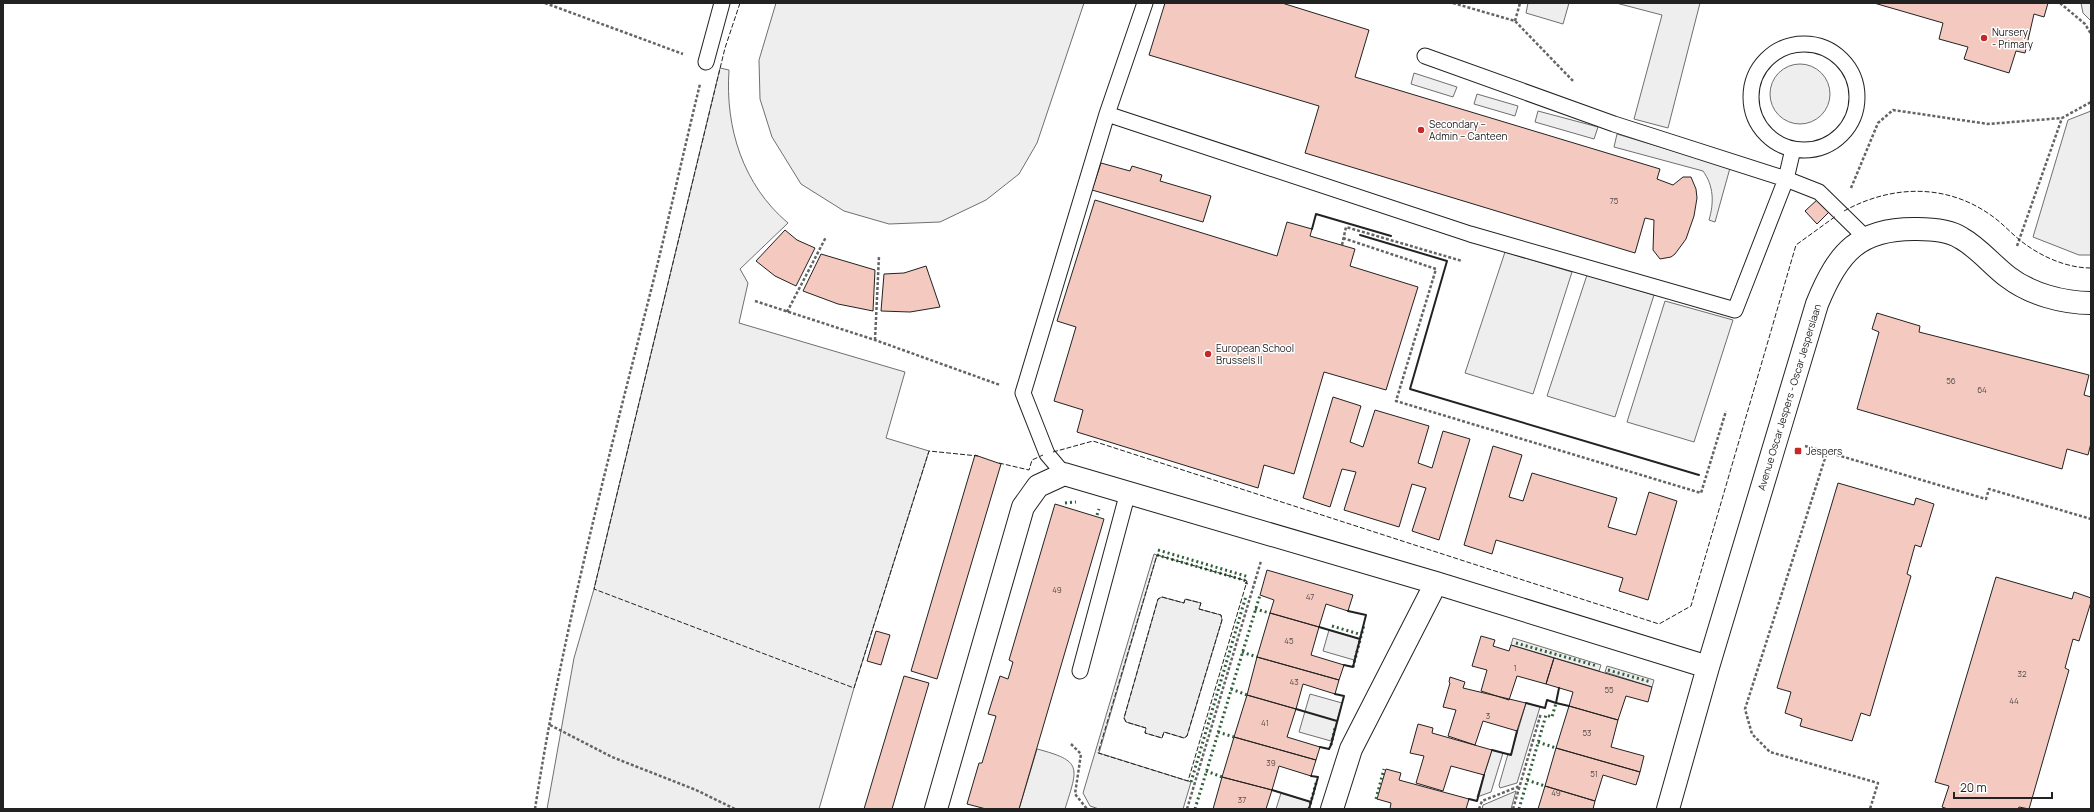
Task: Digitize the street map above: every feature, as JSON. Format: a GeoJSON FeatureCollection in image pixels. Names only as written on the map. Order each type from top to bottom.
{"type":"FeatureCollection","features":[{"type":"Feature","properties":{"kind":"street","name":"Avenue Oscar Jespers - Oscar Jesperslaan"},"geometry":{"type":"LineString","coordinates":[[1668,809],[1708,667],[1816,304],[1827,277],[1846,252],[1865,237],[1898,229],[1934,229],[1961,237],[2009,278],[2041,295],[2091,303]]}},
{"type":"Feature","properties":{"kind":"street"},"geometry":{"type":"LineString","coordinates":[[936,809],[1023,507],[1038,486],[1064,474],[1436,583],[1708,667]]}},
{"type":"Feature","properties":{"kind":"street"},"geometry":{"type":"LineString","coordinates":[[1332,809],[1351,749],[1436,583]]}},
{"type":"Feature","properties":{"kind":"lane"},"geometry":{"type":"LineString","coordinates":[[706,62],[722,3]]}},
{"type":"Feature","properties":{"kind":"lane"},"geometry":{"type":"LineString","coordinates":[[1064,474],[1047,454],[1023,393],[1108,114],[1145,3]]}},
{"type":"Feature","properties":{"kind":"lane"},"geometry":{"type":"LineString","coordinates":[[1805,44],[1822,47],[1837,56],[1849,69],[1855,85],[1857,102],[1852,120],[1842,134],[1828,145],[1811,150],[1793,149],[1777,143],[1763,131],[1757,121],[1750,99],[1753,81],[1760,66],[1773,54],[1788,46],[1805,44]]}},
{"type":"Feature","properties":{"kind":"lane"},"geometry":{"type":"LineString","coordinates":[[1425,56],[1614,124],[1786,179],[1819,192],[1865,237]]}},
{"type":"Feature","properties":{"kind":"lane"},"geometry":{"type":"LineString","coordinates":[[1108,114],[1470,234],[1735,310],[1786,179],[1793,149]]}},
{"type":"Feature","properties":{"kind":"lane"},"geometry":{"type":"LineString","coordinates":[[1080,670],[1128,492]]}},
{"type":"Feature","properties":{"kind":"path"},"geometry":{"type":"LineString","coordinates":[[535,809],[550,725],[583,566],[664,241],[706,62],[545,3]]}},
{"type":"Feature","properties":{"kind":"path"},"geometry":{"type":"LineString","coordinates":[[1453,3],[1515,21],[1576,84]]}},
{"type":"Feature","properties":{"kind":"path"},"geometry":{"type":"LineString","coordinates":[[1515,21],[1520,3]]}},
{"type":"Feature","properties":{"kind":"path"},"geometry":{"type":"LineString","coordinates":[[2060,3],[2086,24],[2091,34]]}},
{"type":"Feature","properties":{"kind":"path"},"geometry":{"type":"LineString","coordinates":[[1840,213],[1878,123],[1893,110],[1988,124],[2062,118],[2091,102]]}},
{"type":"Feature","properties":{"kind":"path"},"geometry":{"type":"LineString","coordinates":[[2017,246],[2062,118]]}},
{"type":"Feature","properties":{"kind":"path"},"geometry":{"type":"LineString","coordinates":[[1342,245],[1346,227],[1462,261]]}},
{"type":"Feature","properties":{"kind":"path"},"geometry":{"type":"LineString","coordinates":[[787,312],[826,237]]}},
{"type":"Feature","properties":{"kind":"path"},"geometry":{"type":"LineString","coordinates":[[1343,238],[1436,269],[1396,401],[1701,493],[1726,411]]}},
{"type":"Feature","properties":{"kind":"path"},"geometry":{"type":"LineString","coordinates":[[875,340],[879,256]]}},
{"type":"Feature","properties":{"kind":"path"},"geometry":{"type":"LineString","coordinates":[[755,301],[875,340],[1023,393]]}},
{"type":"Feature","properties":{"kind":"path"},"geometry":{"type":"LineString","coordinates":[[1798,445],[1827,452],[1986,499],[1989,489],[2091,519]]}},
{"type":"Feature","properties":{"kind":"path"},"geometry":{"type":"LineString","coordinates":[[1827,452],[1744,709],[1752,734],[1770,752],[1878,783],[1870,809]]}},
{"type":"Feature","properties":{"kind":"path"},"geometry":{"type":"LineString","coordinates":[[1187,809],[1269,534]]}},
{"type":"Feature","properties":{"kind":"path"},"geometry":{"type":"LineString","coordinates":[[1513,809],[1541,713]]}},
{"type":"Feature","properties":{"kind":"path"},"geometry":{"type":"LineString","coordinates":[[550,725],[612,756],[696,790],[735,809]]}},
{"type":"Feature","properties":{"kind":"path"},"geometry":{"type":"LineString","coordinates":[[1072,744],[1081,754],[1075,794],[1085,809]]}},
{"type":"Feature","properties":{"kind":"path"},"geometry":{"type":"LineString","coordinates":[[1479,809],[1482,801],[1520,786]]}},
{"type":"Feature","properties":{"kind":"shaded area"},"geometry":{"type":"Polygon","coordinates":[[[776,3],[1084,3],[1037,143],[1019,174],[986,200],[940,222],[889,224],[844,211],[801,184],[772,137],[760,99],[759,60],[776,3]]]}},
{"type":"Feature","properties":{"kind":"shaded area"},"geometry":{"type":"Polygon","coordinates":[[[1528,3],[1569,3],[1563,24],[1526,13],[1528,3]]]}},
{"type":"Feature","properties":{"kind":"shaded area"},"geometry":{"type":"Polygon","coordinates":[[[1616,3],[1700,3],[1668,128],[1634,119],[1662,15],[1616,3]]]}},
{"type":"Feature","properties":{"kind":"shaded area"},"geometry":{"type":"Polygon","coordinates":[[[2081,3],[2091,3],[2091,21],[2083,13],[2081,3]]]}},
{"type":"Feature","properties":{"kind":"shaded area"},"geometry":{"type":"Polygon","coordinates":[[[1794,64],[1806,64],[1817,69],[1825,77],[1830,88],[1828,106],[1817,119],[1806,124],[1794,124],[1783,119],[1775,111],[1770,100],[1770,88],[1775,77],[1783,69],[1794,64]]]}},
{"type":"Feature","properties":{"kind":"shaded area"},"geometry":{"type":"Polygon","coordinates":[[[720,68],[729,70],[730,113],[740,154],[759,191],[772,208],[788,223],[740,269],[748,283],[739,323],[905,372],[886,438],[929,451],[854,688],[819,809],[547,809],[574,658],[594,589],[720,68]]]}},
{"type":"Feature","properties":{"kind":"shaded area"},"geometry":{"type":"Polygon","coordinates":[[[1414,73],[1457,87],[1453,97],[1411,84],[1414,73]]]}},
{"type":"Feature","properties":{"kind":"shaded area"},"geometry":{"type":"Polygon","coordinates":[[[1477,94],[1518,106],[1515,116],[1474,104],[1477,94]]]}},
{"type":"Feature","properties":{"kind":"shaded area"},"geometry":{"type":"Polygon","coordinates":[[[1538,111],[1598,127],[1594,139],[1535,122],[1538,111]]]}},
{"type":"Feature","properties":{"kind":"shaded area"},"geometry":{"type":"Polygon","coordinates":[[[2091,111],[2091,255],[2079,255],[2033,237],[2068,120],[2091,111]]]}},
{"type":"Feature","properties":{"kind":"shaded area"},"geometry":{"type":"Polygon","coordinates":[[[1617,134],[1730,168],[1715,222],[1709,220],[1712,207],[1712,195],[1707,177],[1703,171],[1614,147],[1617,134]]]}},
{"type":"Feature","properties":{"kind":"shaded area"},"geometry":{"type":"Polygon","coordinates":[[[1505,252],[1572,272],[1533,394],[1465,373],[1505,252]]]}},
{"type":"Feature","properties":{"kind":"shaded area"},"geometry":{"type":"Polygon","coordinates":[[[1587,275],[1654,295],[1615,417],[1547,396],[1587,275]]]}},
{"type":"Feature","properties":{"kind":"shaded area"},"geometry":{"type":"Polygon","coordinates":[[[1665,301],[1733,320],[1694,442],[1627,422],[1665,301]]]}},
{"type":"Feature","properties":{"kind":"shaded area"},"geometry":{"type":"Polygon","coordinates":[[[1154,554],[1157,555],[1099,753],[1191,782],[1183,809],[1099,809],[1090,806],[1083,793],[1154,554]]]}},
{"type":"Feature","properties":{"kind":"shaded area"},"geometry":{"type":"Polygon","coordinates":[[[1162,597],[1184,603],[1185,599],[1201,603],[1199,609],[1221,615],[1222,620],[1187,736],[1184,738],[1164,732],[1162,738],[1145,733],[1146,728],[1126,722],[1124,718],[1158,599],[1162,597]]]}},
{"type":"Feature","properties":{"kind":"shaded area"},"geometry":{"type":"Polygon","coordinates":[[[1329,630],[1360,639],[1354,660],[1323,651],[1329,630]]]}},
{"type":"Feature","properties":{"kind":"shaded area"},"geometry":{"type":"Polygon","coordinates":[[[1513,638],[1601,665],[1599,671],[1511,645],[1513,638]]]}},
{"type":"Feature","properties":{"kind":"shaded area"},"geometry":{"type":"Polygon","coordinates":[[[1607,666],[1654,680],[1652,687],[1605,672],[1607,666]]]}},
{"type":"Feature","properties":{"kind":"shaded area"},"geometry":{"type":"Polygon","coordinates":[[[1310,694],[1342,703],[1331,741],[1299,732],[1310,694]]]}},
{"type":"Feature","properties":{"kind":"shaded area"},"geometry":{"type":"Polygon","coordinates":[[[1526,703],[1540,707],[1517,783],[1500,788],[1499,785],[1508,754],[1511,754],[1526,703]]]}},
{"type":"Feature","properties":{"kind":"shaded area"},"geometry":{"type":"Polygon","coordinates":[[[1037,749],[1063,758],[1070,762],[1073,768],[1073,784],[1065,809],[1019,809],[1037,749]]]}},
{"type":"Feature","properties":{"kind":"shaded area"},"geometry":{"type":"Polygon","coordinates":[[[1492,750],[1503,753],[1491,792],[1477,797],[1492,750]]]}},
{"type":"Feature","properties":{"kind":"shaded area"},"geometry":{"type":"Polygon","coordinates":[[[1516,791],[1511,809],[1482,809],[1483,805],[1516,791]]]}},
{"type":"Feature","properties":{"kind":"shaded area"},"geometry":{"type":"Polygon","coordinates":[[[1281,793],[1311,802],[1309,809],[1276,809],[1281,793]]]}},
{"type":"Feature","properties":{"kind":"building","name":"Secondary – Admin – Canteen"},"geometry":{"type":"Polygon","coordinates":[[[1165,3],[1282,3],[1369,30],[1355,77],[1660,169],[1657,179],[1673,185],[1683,177],[1691,177],[1696,189],[1697,198],[1694,216],[1686,239],[1675,254],[1671,257],[1660,259],[1653,250],[1654,220],[1645,218],[1635,253],[1305,153],[1319,106],[1149,55],[1165,3]]]}},
{"type":"Feature","properties":{"kind":"building","name":"Nursery - Primary"},"geometry":{"type":"Polygon","coordinates":[[[1874,3],[2048,3],[2044,17],[2034,14],[2025,53],[2016,51],[2009,73],[1964,59],[1968,47],[1939,39],[1943,23],[1874,3]]]}},
{"type":"Feature","properties":{"kind":"building"},"geometry":{"type":"Polygon","coordinates":[[[1101,163],[1130,171],[1132,166],[1162,175],[1160,181],[1211,196],[1203,222],[1092,190],[1101,163]]]}},
{"type":"Feature","properties":{"kind":"building"},"geometry":{"type":"Polygon","coordinates":[[[1818,199],[1830,211],[1817,224],[1805,211],[1818,199]]]}},
{"type":"Feature","properties":{"kind":"building"},"geometry":{"type":"Polygon","coordinates":[[[1095,200],[1277,256],[1287,222],[1312,229],[1310,236],[1355,249],[1350,266],[1418,287],[1386,390],[1324,372],[1294,474],[1264,465],[1258,488],[1077,432],[1083,410],[1054,401],[1076,327],[1057,321],[1095,200]]]}},
{"type":"Feature","properties":{"kind":"building"},"geometry":{"type":"Polygon","coordinates":[[[785,230],[797,240],[815,248],[796,286],[775,276],[756,261],[785,230]]]}},
{"type":"Feature","properties":{"kind":"building"},"geometry":{"type":"Polygon","coordinates":[[[821,254],[875,270],[873,311],[838,304],[803,291],[821,254]]]}},
{"type":"Feature","properties":{"kind":"building"},"geometry":{"type":"Polygon","coordinates":[[[926,266],[940,307],[910,312],[881,311],[884,274],[904,273],[926,266]]]}},
{"type":"Feature","properties":{"kind":"building"},"geometry":{"type":"Polygon","coordinates":[[[1877,313],[1920,326],[1919,332],[2089,375],[2084,395],[2091,397],[2091,443],[2088,455],[2067,449],[2062,469],[1857,409],[1879,332],[1872,329],[1877,313]]]}},
{"type":"Feature","properties":{"kind":"building"},"geometry":{"type":"Polygon","coordinates":[[[1333,397],[1361,406],[1350,442],[1363,447],[1375,410],[1429,426],[1418,463],[1432,468],[1443,431],[1470,439],[1439,540],[1412,531],[1426,488],[1412,484],[1399,527],[1344,510],[1356,472],[1342,469],[1330,507],[1303,498],[1333,397]]]}},
{"type":"Feature","properties":{"kind":"building"},"geometry":{"type":"Polygon","coordinates":[[[1493,446],[1522,455],[1509,497],[1523,501],[1532,473],[1617,498],[1608,527],[1636,535],[1649,492],[1677,501],[1648,600],[1619,591],[1623,578],[1496,540],[1492,554],[1464,545],[1493,446]]]}},
{"type":"Feature","properties":{"kind":"building"},"geometry":{"type":"Polygon","coordinates":[[[975,455],[1001,464],[937,679],[911,671],[975,455]]]}},
{"type":"Feature","properties":{"kind":"building"},"geometry":{"type":"Polygon","coordinates":[[[1838,483],[1914,505],[1916,498],[1934,504],[1921,547],[1915,545],[1907,574],[1911,576],[1870,716],[1861,713],[1852,741],[1800,726],[1802,719],[1785,713],[1791,692],[1777,688],[1838,483]]]}},
{"type":"Feature","properties":{"kind":"building"},"geometry":{"type":"Polygon","coordinates":[[[1055,504],[1104,519],[1019,809],[986,809],[967,804],[979,763],[982,763],[996,716],[988,714],[1000,676],[1008,679],[1013,662],[1009,660],[1055,504]]]}},
{"type":"Feature","properties":{"kind":"building"},"geometry":{"type":"Polygon","coordinates":[[[1267,570],[1353,595],[1348,611],[1326,604],[1319,627],[1270,613],[1274,600],[1260,595],[1267,570]]]}},
{"type":"Feature","properties":{"kind":"building"},"geometry":{"type":"Polygon","coordinates":[[[1996,577],[2072,599],[2074,592],[2091,598],[2091,602],[2079,641],[2073,639],[2065,668],[2069,670],[2029,809],[2019,807],[2018,809],[1948,809],[1942,807],[1949,786],[1935,782],[1996,577]]]}},
{"type":"Feature","properties":{"kind":"building"},"geometry":{"type":"Polygon","coordinates":[[[1270,613],[1319,627],[1311,655],[1344,665],[1339,680],[1257,657],[1270,613]]]}},
{"type":"Feature","properties":{"kind":"building"},"geometry":{"type":"Polygon","coordinates":[[[876,631],[890,635],[881,665],[867,661],[876,631]]]}},
{"type":"Feature","properties":{"kind":"building"},"geometry":{"type":"Polygon","coordinates":[[[1481,636],[1495,640],[1493,646],[1509,651],[1511,645],[1554,658],[1546,684],[1517,676],[1509,700],[1481,691],[1487,670],[1472,666],[1481,636]]]}},
{"type":"Feature","properties":{"kind":"building"},"geometry":{"type":"Polygon","coordinates":[[[1257,657],[1339,680],[1335,694],[1303,684],[1296,709],[1247,695],[1257,657]]]}},
{"type":"Feature","properties":{"kind":"building"},"geometry":{"type":"Polygon","coordinates":[[[1554,658],[1652,687],[1648,702],[1626,696],[1618,720],[1569,706],[1573,692],[1546,684],[1554,658]]]}},
{"type":"Feature","properties":{"kind":"building"},"geometry":{"type":"Polygon","coordinates":[[[904,676],[929,683],[892,809],[864,809],[904,676]]]}},
{"type":"Feature","properties":{"kind":"building"},"geometry":{"type":"Polygon","coordinates":[[[1450,677],[1465,682],[1463,688],[1526,703],[1517,731],[1483,721],[1475,745],[1448,736],[1456,710],[1443,707],[1450,683],[1450,677]]]}},
{"type":"Feature","properties":{"kind":"building"},"geometry":{"type":"Polygon","coordinates":[[[1247,695],[1296,709],[1287,737],[1320,747],[1316,760],[1234,737],[1247,695]]]}},
{"type":"Feature","properties":{"kind":"building"},"geometry":{"type":"Polygon","coordinates":[[[1569,706],[1618,720],[1611,747],[1644,756],[1640,772],[1556,748],[1569,706]]]}},
{"type":"Feature","properties":{"kind":"building"},"geometry":{"type":"Polygon","coordinates":[[[1418,724],[1433,728],[1432,733],[1492,750],[1484,775],[1451,766],[1443,791],[1416,783],[1424,756],[1410,753],[1418,724]]]}},
{"type":"Feature","properties":{"kind":"building"},"geometry":{"type":"Polygon","coordinates":[[[1234,737],[1316,760],[1311,776],[1279,766],[1272,790],[1222,777],[1234,737]]]}},
{"type":"Feature","properties":{"kind":"building"},"geometry":{"type":"Polygon","coordinates":[[[1556,748],[1640,772],[1636,785],[1603,775],[1595,801],[1545,786],[1556,748]]]}},
{"type":"Feature","properties":{"kind":"building"},"geometry":{"type":"Polygon","coordinates":[[[1386,769],[1401,773],[1399,780],[1469,799],[1466,809],[1390,809],[1391,803],[1377,799],[1386,769]]]}},
{"type":"Feature","properties":{"kind":"building"},"geometry":{"type":"Polygon","coordinates":[[[1222,777],[1272,790],[1266,809],[1213,809],[1222,777]]]}},
{"type":"Feature","properties":{"kind":"building"},"geometry":{"type":"Polygon","coordinates":[[[1545,786],[1595,801],[1593,809],[1538,809],[1545,786]]]}},
{"type":"Feature","properties":{"kind":"hedge"},"geometry":{"type":"LineString","coordinates":[[1065,503],[1076,502]]}},
{"type":"Feature","properties":{"kind":"hedge"},"geometry":{"type":"LineString","coordinates":[[1097,515],[1099,509]]}},
{"type":"Feature","properties":{"kind":"hedge"},"geometry":{"type":"LineString","coordinates":[[1158,550],[1249,577]]}},
{"type":"Feature","properties":{"kind":"hedge"},"geometry":{"type":"LineString","coordinates":[[1157,555],[1247,581],[1246,585]]}},
{"type":"Feature","properties":{"kind":"hedge"},"geometry":{"type":"LineString","coordinates":[[1195,809],[1260,595]]}},
{"type":"Feature","properties":{"kind":"hedge"},"geometry":{"type":"LineString","coordinates":[[1191,782],[1246,596]]}},
{"type":"Feature","properties":{"kind":"hedge"},"geometry":{"type":"LineString","coordinates":[[1255,609],[1270,613]]}},
{"type":"Feature","properties":{"kind":"hedge"},"geometry":{"type":"LineString","coordinates":[[1353,667],[1364,625]]}},
{"type":"Feature","properties":{"kind":"hedge"},"geometry":{"type":"LineString","coordinates":[[1332,626],[1359,634]]}},
{"type":"Feature","properties":{"kind":"hedge"},"geometry":{"type":"LineString","coordinates":[[1516,643],[1597,666]]}},
{"type":"Feature","properties":{"kind":"hedge"},"geometry":{"type":"LineString","coordinates":[[1242,652],[1257,657]]}},
{"type":"Feature","properties":{"kind":"hedge"},"geometry":{"type":"LineString","coordinates":[[1608,670],[1651,682]]}},
{"type":"Feature","properties":{"kind":"hedge"},"geometry":{"type":"LineString","coordinates":[[1231,689],[1247,695]]}},
{"type":"Feature","properties":{"kind":"hedge"},"geometry":{"type":"LineString","coordinates":[[1519,809],[1546,715],[1552,717],[1556,703]]}},
{"type":"Feature","properties":{"kind":"hedge"},"geometry":{"type":"LineString","coordinates":[[1331,745],[1335,728]]}},
{"type":"Feature","properties":{"kind":"hedge"},"geometry":{"type":"LineString","coordinates":[[1218,732],[1234,737]]}},
{"type":"Feature","properties":{"kind":"hedge"},"geometry":{"type":"LineString","coordinates":[[1538,742],[1556,748]]}},
{"type":"Feature","properties":{"kind":"hedge"},"geometry":{"type":"LineString","coordinates":[[1376,799],[1384,769]]}},
{"type":"Feature","properties":{"kind":"hedge"},"geometry":{"type":"LineString","coordinates":[[1206,771],[1222,777]]}},
{"type":"Feature","properties":{"kind":"hedge"},"geometry":{"type":"LineString","coordinates":[[1527,780],[1545,786]]}},
{"type":"Feature","properties":{"kind":"hedge"},"geometry":{"type":"LineString","coordinates":[[1309,809],[1316,783]]}},
{"type":"Feature","properties":{"kind":"fence"},"geometry":{"type":"LineString","coordinates":[[740,3],[725,48],[594,589],[854,688],[929,451],[978,456]]}},
{"type":"Feature","properties":{"kind":"fence"},"geometry":{"type":"LineString","coordinates":[[1844,211],[1863,202],[1901,192],[1921,191],[1941,194],[1960,199],[1978,207],[1996,219],[2036,252],[2072,266],[2091,268]]}},
{"type":"Feature","properties":{"kind":"fence"},"geometry":{"type":"LineString","coordinates":[[1053,452],[1093,441],[1659,624],[1691,606],[1796,245],[1836,216]]}},
{"type":"Feature","properties":{"kind":"fence"},"geometry":{"type":"LineString","coordinates":[[999,463],[1029,470],[1032,460],[1043,455]]}},
{"type":"Feature","properties":{"kind":"fence"},"geometry":{"type":"LineString","coordinates":[[1157,555],[1247,581],[1188,781],[1098,753],[1157,555]]}},
{"type":"Feature","properties":{"kind":"fence"},"geometry":{"type":"LineString","coordinates":[[1162,597],[1184,603],[1185,599],[1201,603],[1199,609],[1221,615],[1222,620],[1187,736],[1184,738],[1164,732],[1162,738],[1145,733],[1146,728],[1126,722],[1124,718],[1158,599],[1162,597]]}},
{"type":"Feature","properties":{"kind":"wall"},"geometry":{"type":"LineString","coordinates":[[1312,229],[1316,214],[1391,236]]}},
{"type":"Feature","properties":{"kind":"wall"},"geometry":{"type":"LineString","coordinates":[[1360,235],[1447,261],[1410,389],[1699,475]]}},
{"type":"Feature","properties":{"kind":"wall"},"geometry":{"type":"LineString","coordinates":[[1344,665],[1353,667],[1366,615],[1348,611]]}},
{"type":"Feature","properties":{"kind":"wall"},"geometry":{"type":"LineString","coordinates":[[1319,627],[1360,639]]}},
{"type":"Feature","properties":{"kind":"wall"},"geometry":{"type":"LineString","coordinates":[[1559,688],[1556,703],[1569,706]]}},
{"type":"Feature","properties":{"kind":"wall"},"geometry":{"type":"LineString","coordinates":[[1320,747],[1329,749],[1331,745],[1344,696],[1335,694]]}},
{"type":"Feature","properties":{"kind":"wall"},"geometry":{"type":"LineString","coordinates":[[1526,703],[1545,708],[1547,700],[1556,703]]}},
{"type":"Feature","properties":{"kind":"wall"},"geometry":{"type":"LineString","coordinates":[[1296,709],[1337,721]]}},
{"type":"Feature","properties":{"kind":"wall"},"geometry":{"type":"LineString","coordinates":[[1492,750],[1511,755],[1517,731]]}},
{"type":"Feature","properties":{"kind":"wall"},"geometry":{"type":"LineString","coordinates":[[1469,799],[1477,801],[1484,775]]}},
{"type":"Feature","properties":{"kind":"wall"},"geometry":{"type":"LineString","coordinates":[[1309,809],[1318,777],[1311,776]]}},
{"type":"Feature","properties":{"kind":"wall"},"geometry":{"type":"LineString","coordinates":[[1272,790],[1311,802]]}},
{"type":"Feature","properties":{"kind":"place","name":"Nursery - Primary"},"geometry":{"type":"Point","coordinates":[1984,38]}},
{"type":"Feature","properties":{"kind":"place","name":"Secondary – Admin – Canteen"},"geometry":{"type":"Point","coordinates":[1421,130]}},
{"type":"Feature","properties":{"kind":"place","name":"European School Brussels II"},"geometry":{"type":"Point","coordinates":[1208,354]}},
{"type":"Feature","properties":{"kind":"place","name":"Jespers"},"geometry":{"type":"Point","coordinates":[1798,451]}}]}
